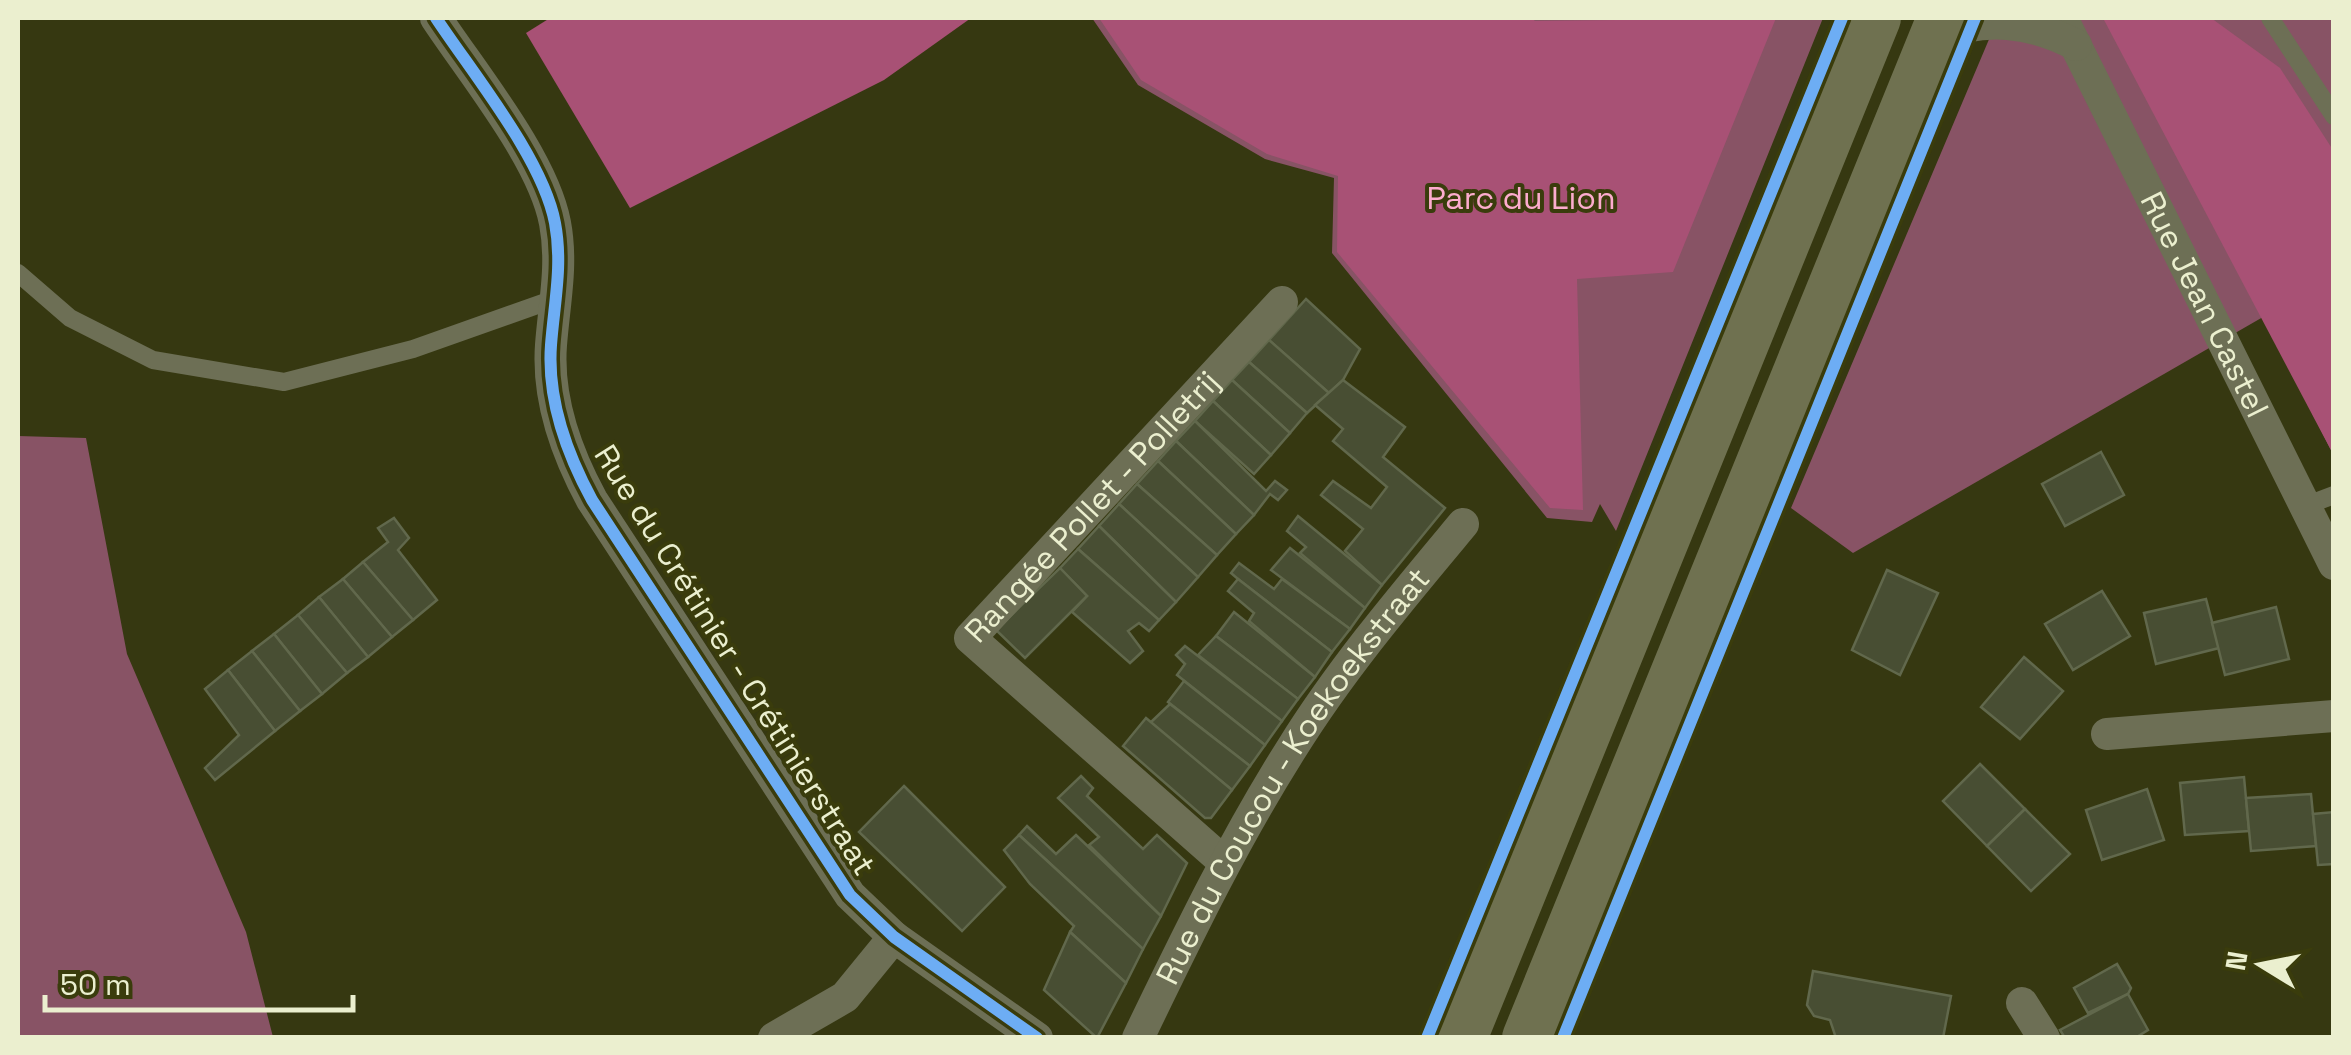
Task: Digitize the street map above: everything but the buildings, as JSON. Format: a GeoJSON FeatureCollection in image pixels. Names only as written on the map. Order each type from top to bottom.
{"type":"FeatureCollection","features":[{"type":"Feature","properties":{"kind":"main road"},"geometry":{"type":"LineString","coordinates":[[1460,1038],[1875,18]]}},
{"type":"Feature","properties":{"kind":"main road"},"geometry":{"type":"LineString","coordinates":[[1528,1038],[1940,27]]}},
{"type":"Feature","properties":{"kind":"street","name":"Rue du Crétinier - Crétinierstraat"},"geometry":{"type":"LineString","coordinates":[[436,18],[544,186],[556,226],[553,388],[568,449],[583,484],[838,879],[894,937],[1036,1038]]}},
{"type":"Feature","properties":{"kind":"street","name":"Rue Jean Castel"},"geometry":{"type":"LineString","coordinates":[[1940,27],[2004,22],[2069,31],[2319,500],[2334,564]]}},
{"type":"Feature","properties":{"kind":"street","name":"Rangée Pollet - Polletrij"},"geometry":{"type":"LineString","coordinates":[[1224,862],[970,638],[1282,302]]}},
{"type":"Feature","properties":{"kind":"street","name":"Rue du Coucou - Koekoekstraat"},"geometry":{"type":"LineString","coordinates":[[1138,1038],[1224,862],[1306,727],[1462,524]]}},
{"type":"Feature","properties":{"kind":"street"},"geometry":{"type":"LineString","coordinates":[[2106,734],[2334,716]]}},
{"type":"Feature","properties":{"kind":"street"},"geometry":{"type":"LineString","coordinates":[[774,1038],[845,997],[894,937]]}},
{"type":"Feature","properties":{"kind":"street"},"geometry":{"type":"LineString","coordinates":[[2022,1003],[2044,1038]]}},
{"type":"Feature","properties":{"kind":"lane"},"geometry":{"type":"LineString","coordinates":[[2270,18],[2334,116]]}},
{"type":"Feature","properties":{"kind":"lane"},"geometry":{"type":"LineString","coordinates":[[18,273],[70,318],[152,360],[284,382],[413,349],[557,298]]}},
{"type":"Feature","properties":{"kind":"green space"},"geometry":{"type":"Polygon","coordinates":[[[550,18],[971,18],[884,80],[630,208],[526,33],[550,18]]]}},
{"type":"Feature","properties":{"kind":"green space","name":"Parc du Lion"},"geometry":{"type":"Polygon","coordinates":[[[1092,18],[1823,18],[1616,531],[1600,504],[1592,522],[1547,518],[1332,253],[1334,178],[1265,159],[1138,85],[1092,18]]]}},
{"type":"Feature","properties":{"kind":"green space","name":"Parc du Lion"},"geometry":{"type":"Polygon","coordinates":[[[1099,18],[1776,18],[1673,272],[1577,279],[1583,510],[1550,508],[1337,252],[1338,176],[1267,154],[1141,80],[1099,18]]]}},
{"type":"Feature","properties":{"kind":"green space"},"geometry":{"type":"Polygon","coordinates":[[[1998,18],[2333,18],[2333,454],[2263,317],[1853,553],[1791,508],[1998,18]]]}},
{"type":"Feature","properties":{"kind":"green space"},"geometry":{"type":"Polygon","coordinates":[[[2103,18],[2211,18],[2280,68],[2333,150],[2333,454],[2103,18]]]}},
{"type":"Feature","properties":{"kind":"green space"},"geometry":{"type":"Polygon","coordinates":[[[18,436],[86,438],[127,654],[246,932],[273,1037],[18,1037],[18,436]]]}},
{"type":"Feature","properties":{"kind":"cycle path"},"geometry":{"type":"LineString","coordinates":[[436,18],[522,145],[548,198],[558,254],[552,386],[567,445],[592,500],[850,895],[894,937],[1037,1038]]}},
{"type":"Feature","properties":{"kind":"cycle path"},"geometry":{"type":"LineString","coordinates":[[1427,1038],[1842,18]]}},
{"type":"Feature","properties":{"kind":"cycle path"},"geometry":{"type":"LineString","coordinates":[[1563,1038],[1975,18]]}}]}
